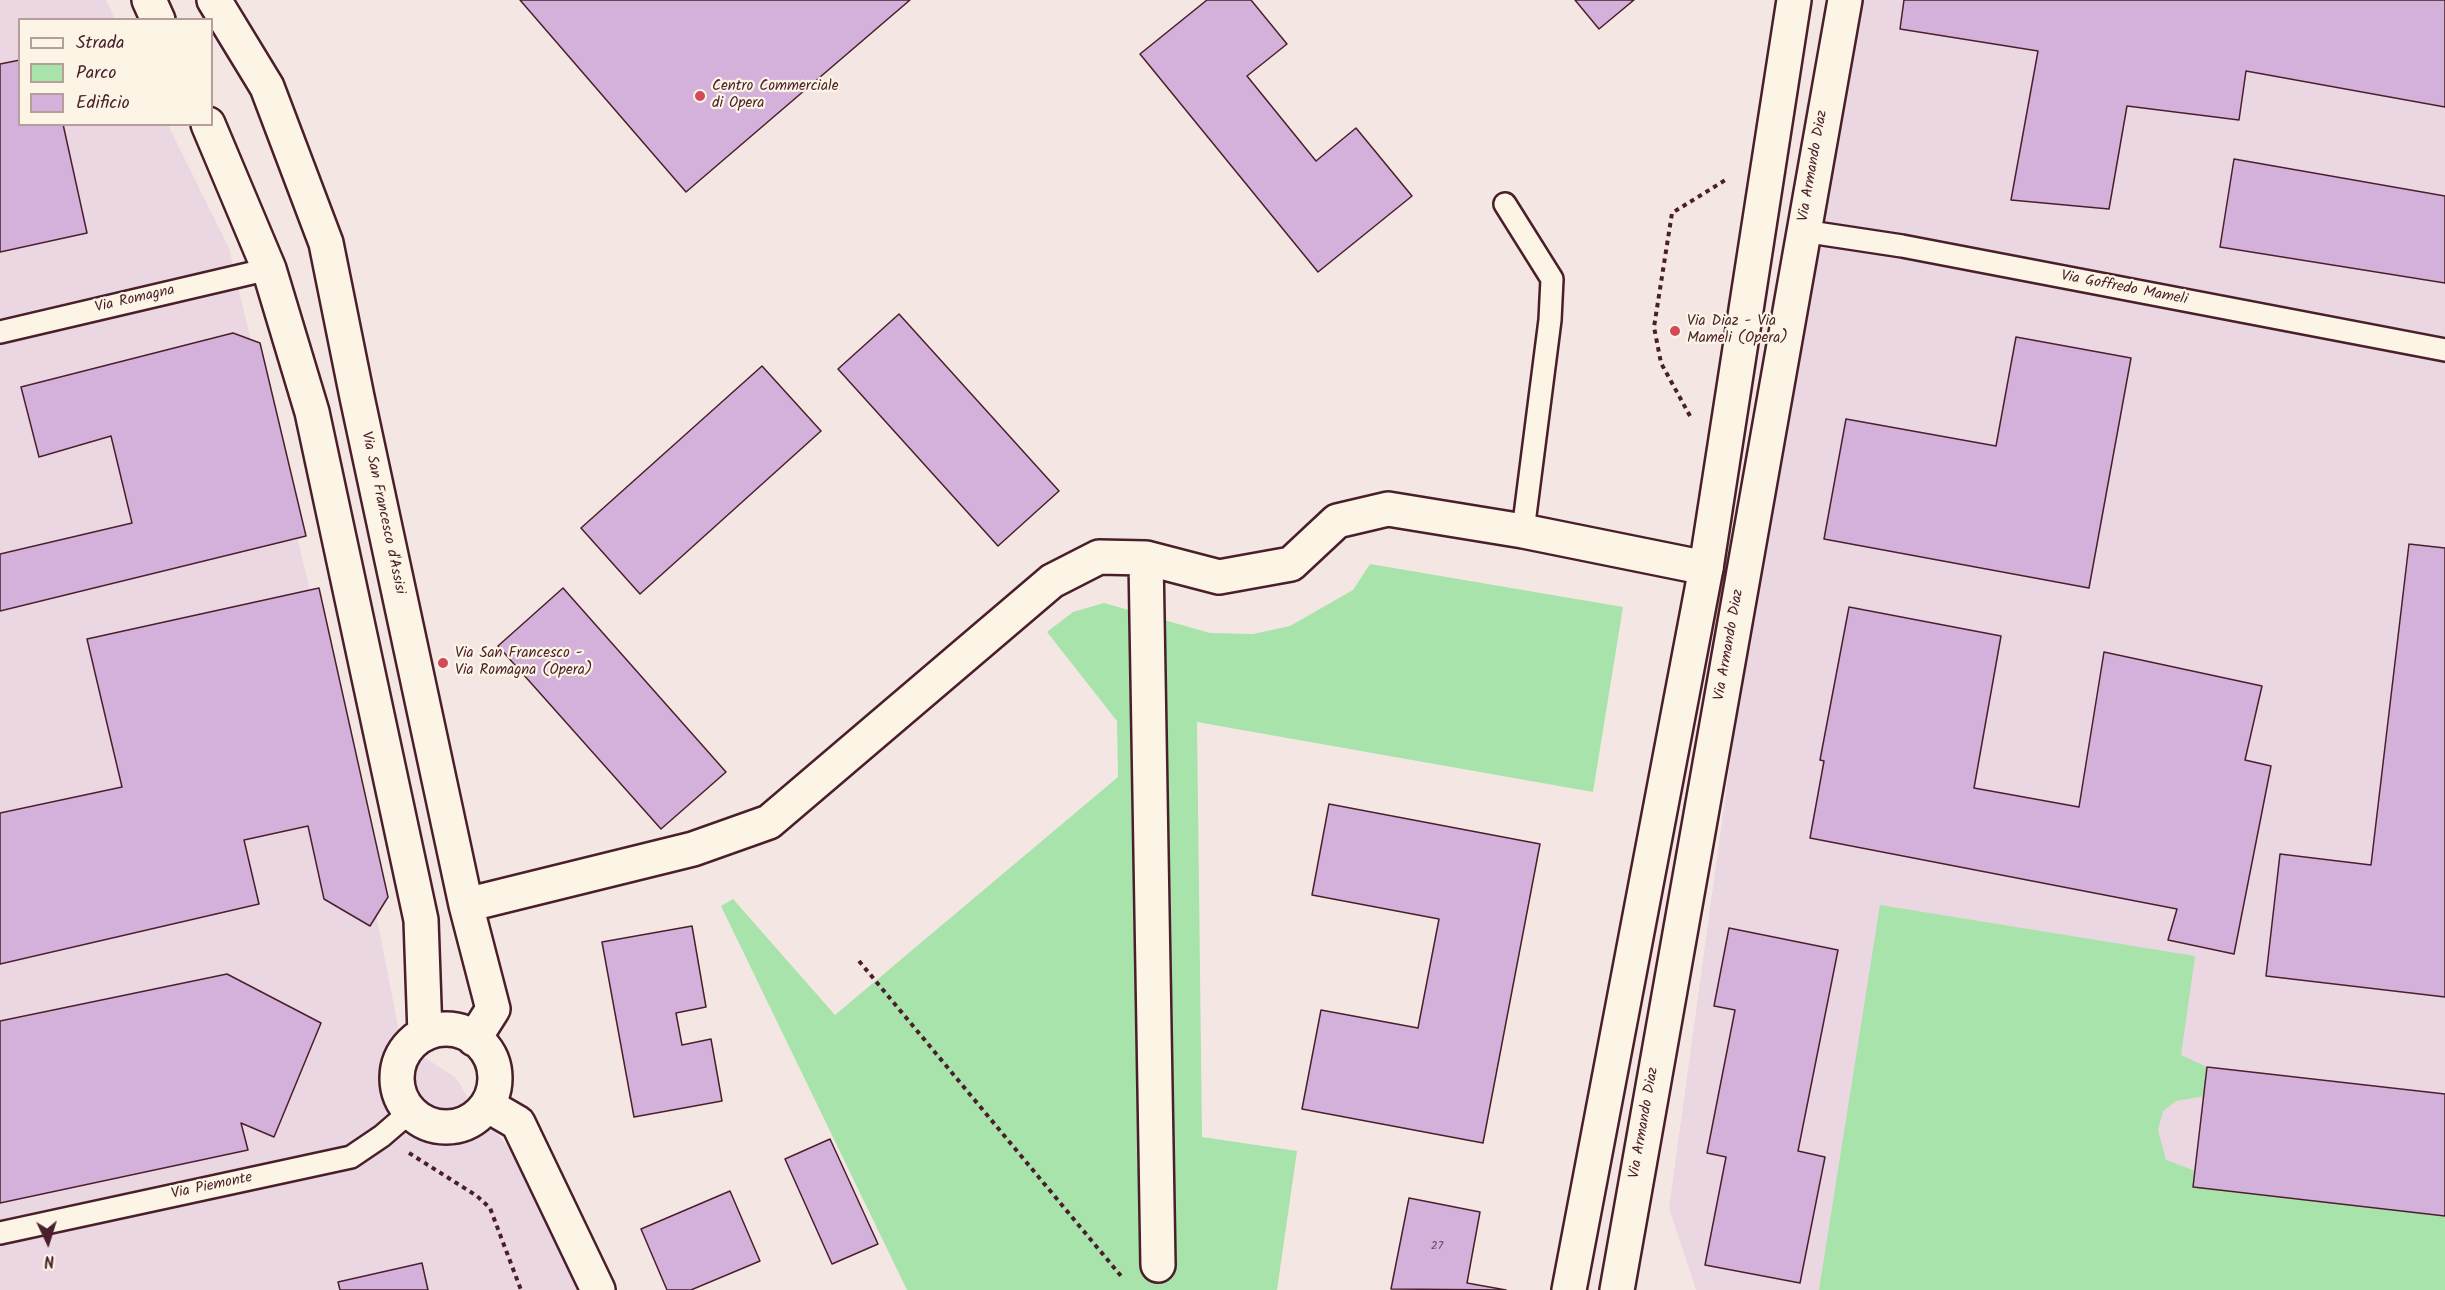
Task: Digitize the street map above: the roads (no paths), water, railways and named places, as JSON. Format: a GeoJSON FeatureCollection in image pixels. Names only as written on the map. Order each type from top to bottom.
{"type":"FeatureCollection","features":[{"type":"Feature","properties":{"kind":"street"},"geometry":{"type":"LineString","coordinates":[[149,0],[157,18]]}},
{"type":"Feature","properties":{"kind":"street","name":"Via San Francesco d'Assisi"},"geometry":{"type":"LineString","coordinates":[[214,0],[267,87],[326,243],[359,409],[466,905],[493,1009],[474,1039]]}},
{"type":"Feature","properties":{"kind":"street"},"geometry":{"type":"LineString","coordinates":[[1569,1290],[1707,568],[1794,0]]}},
{"type":"Feature","properties":{"kind":"street","name":"Via Armando Diaz"},"geometry":{"type":"LineString","coordinates":[[1617,1290],[1845,0]]}},
{"type":"Feature","properties":{"kind":"street"},"geometry":{"type":"LineString","coordinates":[[209,126],[269,269],[312,412],[422,920],[425,1034]]}},
{"type":"Feature","properties":{"kind":"street"},"geometry":{"type":"LineString","coordinates":[[466,905],[693,849],[769,822],[1052,581],[1099,557],[1146,558],[1219,577],[1291,564],[1337,521],[1388,509],[1524,531],[1707,568]]}},
{"type":"Feature","properties":{"kind":"street"},"geometry":{"type":"LineString","coordinates":[[1146,558],[1158,1264]]}},
{"type":"Feature","properties":{"kind":"street"},"geometry":{"type":"LineString","coordinates":[[439,1029],[455,1030],[474,1039],[482,1044],[495,1072],[494,1087],[486,1105],[478,1115],[464,1124],[448,1127],[430,1124],[411,1112],[398,1088],[397,1071],[402,1055],[412,1043],[425,1034],[439,1029]]}},
{"type":"Feature","properties":{"kind":"street"},"geometry":{"type":"LineString","coordinates":[[486,1105],[518,1123],[598,1290]]}},
{"type":"Feature","properties":{"kind":"lane"},"geometry":{"type":"LineString","coordinates":[[1505,204],[1552,279],[1550,320],[1524,531]]}},
{"type":"Feature","properties":{"kind":"lane","name":"Via Goffredo Mameli"},"geometry":{"type":"LineString","coordinates":[[1803,231],[1913,248],[2445,350]]}},
{"type":"Feature","properties":{"kind":"lane","name":"Via Romagna"},"geometry":{"type":"LineString","coordinates":[[0,332],[269,269]]}},
{"type":"Feature","properties":{"kind":"lane","name":"Via Piemonte"},"geometry":{"type":"LineString","coordinates":[[0,1233],[351,1157],[382,1136],[411,1112]]}},
{"type":"Feature","properties":{"kind":"place","name":"Centro Commerciale di Opera"},"geometry":{"type":"Point","coordinates":[700,96]}},
{"type":"Feature","properties":{"kind":"place","name":"Via Diaz - Via Mameli (Opera)"},"geometry":{"type":"Point","coordinates":[1675,331]}},
{"type":"Feature","properties":{"kind":"place","name":"Via San Francesco - Via Romagna (Opera)"},"geometry":{"type":"Point","coordinates":[443,663]}}]}
